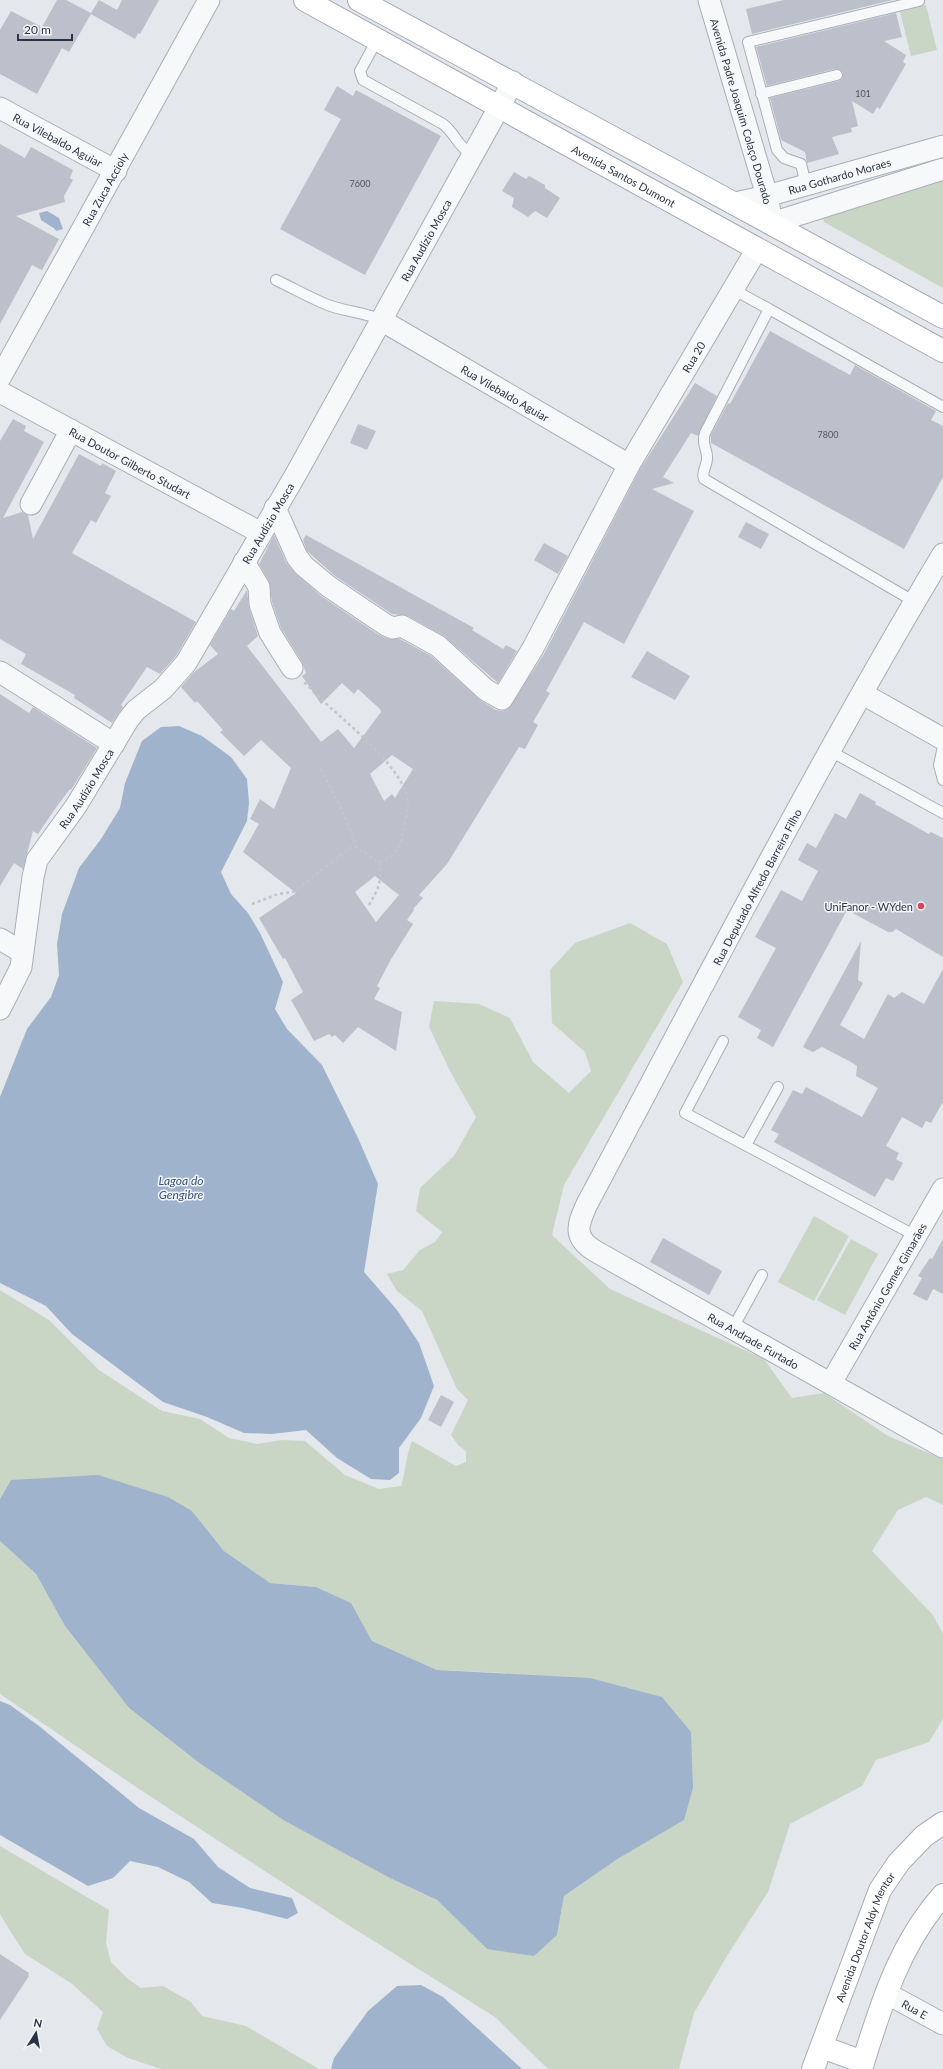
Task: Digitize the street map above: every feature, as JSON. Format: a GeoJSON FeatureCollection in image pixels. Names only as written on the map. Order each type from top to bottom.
{"type":"FeatureCollection","features":[{"type":"Feature","properties":{"kind":"main road","name":"Avenida Santos Dumont"},"geometry":{"type":"LineString","coordinates":[[305,0],[943,351]]}},
{"type":"Feature","properties":{"kind":"main road"},"geometry":{"type":"LineString","coordinates":[[359,0],[513,82],[938,315],[918,337]]}},
{"type":"Feature","properties":{"kind":"main road"},"geometry":{"type":"LineString","coordinates":[[886,320],[900,294]]}},
{"type":"Feature","properties":{"kind":"main road","name":"Avenida Doutor Aldy Mentor"},"geometry":{"type":"LineString","coordinates":[[813,2069],[880,1890],[899,1862],[941,1821]]}},
{"type":"Feature","properties":{"kind":"main road"},"geometry":{"type":"LineString","coordinates":[[822,2047],[862,2066],[886,1993],[916,1929],[943,1896]]}},
{"type":"Feature","properties":{"kind":"street","name":"Rua Zuca Accioly"},"geometry":{"type":"LineString","coordinates":[[0,378],[209,0]]}},
{"type":"Feature","properties":{"kind":"street","name":"Avenida Padre Joaquim Colaço Dourado"},"geometry":{"type":"LineString","coordinates":[[715,1],[767,196],[772,223]]}},
{"type":"Feature","properties":{"kind":"street","name":"Rua Audízio Mosca"},"geometry":{"type":"LineString","coordinates":[[22,952],[33,877],[37,860],[76,806],[136,710],[163,689],[186,663],[381,320],[513,82]]}},
{"type":"Feature","properties":{"kind":"street","name":"Rua Vilebaldo Aguiar"},"geometry":{"type":"LineString","coordinates":[[0,108],[116,170]]}},
{"type":"Feature","properties":{"kind":"street","name":"Rua Gothardo Moraes"},"geometry":{"type":"LineString","coordinates":[[735,203],[767,196],[943,146]]}},
{"type":"Feature","properties":{"kind":"street"},"geometry":{"type":"LineString","coordinates":[[916,153],[921,175]]}},
{"type":"Feature","properties":{"kind":"street"},"geometry":{"type":"LineString","coordinates":[[772,223],[943,169]]}},
{"type":"Feature","properties":{"kind":"street","name":"Rua 20"},"geometry":{"type":"LineString","coordinates":[[275,508],[298,557],[328,586],[386,625],[393,628],[402,626],[438,646],[486,690],[502,699],[537,641],[629,465],[757,249]]}},
{"type":"Feature","properties":{"kind":"street","name":"Rua Vilebaldo Aguiar"},"geometry":{"type":"LineString","coordinates":[[381,320],[629,465]]}},
{"type":"Feature","properties":{"kind":"street","name":"Rua Doutor Gilberto Studart"},"geometry":{"type":"LineString","coordinates":[[0,392],[261,533]]}},
{"type":"Feature","properties":{"kind":"street"},"geometry":{"type":"LineString","coordinates":[[31,504],[71,430]]}},
{"type":"Feature","properties":{"kind":"street","name":"Rua Deputado Alfredo Barreira Filho"},"geometry":{"type":"LineString","coordinates":[[578,1223],[720,954],[830,751],[943,554]]}},
{"type":"Feature","properties":{"kind":"street"},"geometry":{"type":"LineString","coordinates":[[244,562],[259,587],[260,604],[270,633],[292,668]]}},
{"type":"Feature","properties":{"kind":"street"},"geometry":{"type":"LineString","coordinates":[[0,672],[114,744]]}},
{"type":"Feature","properties":{"kind":"street"},"geometry":{"type":"LineString","coordinates":[[864,694],[943,739]]}},
{"type":"Feature","properties":{"kind":"street"},"geometry":{"type":"LineString","coordinates":[[0,939],[22,952],[21,967],[18,977],[0,1009]]}},
{"type":"Feature","properties":{"kind":"street","name":"Rua Antônio Gomes Gimarães"},"geometry":{"type":"LineString","coordinates":[[831,1383],[943,1190]]}},
{"type":"Feature","properties":{"kind":"street","name":"Rua Andrade Furtado"},"geometry":{"type":"LineString","coordinates":[[578,1223],[578,1230],[583,1242],[589,1247],[943,1447]]}},
{"type":"Feature","properties":{"kind":"street","name":"Rua E"},"geometry":{"type":"LineString","coordinates":[[886,1993],[943,2024]]}},
{"type":"Feature","properties":{"kind":"lane"},"geometry":{"type":"LineString","coordinates":[[806,185],[801,164],[784,158],[776,150],[748,42],[919,0]]}},
{"type":"Feature","properties":{"kind":"lane"},"geometry":{"type":"LineString","coordinates":[[377,40],[360,71],[363,80],[449,128],[459,146],[473,156]]}},
{"type":"Feature","properties":{"kind":"lane"},"geometry":{"type":"LineString","coordinates":[[761,94],[837,75]]}},
{"type":"Feature","properties":{"kind":"lane"},"geometry":{"type":"LineString","coordinates":[[276,280],[328,305],[348,312],[373,316],[381,320]]}},
{"type":"Feature","properties":{"kind":"lane"},"geometry":{"type":"LineString","coordinates":[[734,290],[943,407]]}},
{"type":"Feature","properties":{"kind":"lane"},"geometry":{"type":"LineString","coordinates":[[769,309],[704,433],[702,442],[707,459],[703,474],[704,479],[915,602]]}},
{"type":"Feature","properties":{"kind":"lane"},"geometry":{"type":"LineString","coordinates":[[943,746],[939,765],[943,780]]}},
{"type":"Feature","properties":{"kind":"lane"},"geometry":{"type":"LineString","coordinates":[[830,751],[943,813]]}},
{"type":"Feature","properties":{"kind":"lane"},"geometry":{"type":"LineString","coordinates":[[723,1040],[684,1113],[916,1236]]}},
{"type":"Feature","properties":{"kind":"lane"},"geometry":{"type":"LineString","coordinates":[[746,1145],[778,1087]]}},
{"type":"Feature","properties":{"kind":"lane"},"geometry":{"type":"LineString","coordinates":[[732,1328],[762,1275]]}},
{"type":"Feature","properties":{"kind":"path"},"geometry":{"type":"LineString","coordinates":[[252,904],[278,894],[293,892],[353,846],[380,862],[388,860],[395,853],[401,843],[408,803],[402,787],[393,771],[351,726],[314,694],[292,668]]}},
{"type":"Feature","properties":{"kind":"path"},"geometry":{"type":"LineString","coordinates":[[321,769],[343,812],[358,848]]}},
{"type":"Feature","properties":{"kind":"path"},"geometry":{"type":"LineString","coordinates":[[369,905],[378,890],[381,878],[380,862]]}},
{"type":"Feature","properties":{"kind":"green space"},"geometry":{"type":"Polygon","coordinates":[[[926,5],[937,50],[911,56],[900,12],[926,5]]]}},
{"type":"Feature","properties":{"kind":"green space"},"geometry":{"type":"Polygon","coordinates":[[[943,180],[943,288],[824,222],[823,217],[943,180]]]}},
{"type":"Feature","properties":{"kind":"green space"},"geometry":{"type":"Polygon","coordinates":[[[630,923],[667,944],[683,982],[564,1185],[552,1235],[610,1289],[764,1359],[792,1398],[824,1393],[888,1436],[943,1459],[943,1505],[926,1497],[898,1510],[872,1551],[932,1614],[943,1633],[943,1719],[929,1742],[876,1760],[862,1786],[790,1824],[768,1892],[727,1956],[694,2013],[679,2069],[548,2069],[495,2017],[334,1916],[139,1789],[0,1694],[0,1541],[36,1574],[65,1626],[129,1708],[198,1762],[390,1878],[437,1900],[487,1949],[557,1935],[564,1896],[619,1858],[506,1673],[437,1670],[372,1641],[350,1603],[316,1587],[270,1583],[224,1551],[192,1511],[11,1480],[0,1499],[0,1290],[49,1320],[99,1370],[162,1411],[200,1419],[229,1438],[257,1444],[282,1440],[305,1441],[345,1475],[379,1489],[401,1486],[408,1452],[412,1441],[456,1466],[466,1462],[466,1451],[458,1445],[451,1435],[468,1400],[457,1389],[422,1311],[397,1291],[387,1274],[403,1270],[420,1250],[435,1242],[442,1232],[416,1211],[420,1188],[454,1156],[476,1117],[451,1073],[429,1027],[434,1001],[479,1004],[510,1018],[533,1062],[569,1093],[591,1071],[585,1052],[552,1023],[550,970],[575,943],[630,923]]]}},
{"type":"Feature","properties":{"kind":"green space"},"geometry":{"type":"Polygon","coordinates":[[[814,1216],[849,1236],[814,1301],[778,1282],[814,1216]]]}},
{"type":"Feature","properties":{"kind":"green space"},"geometry":{"type":"Polygon","coordinates":[[[851,1239],[878,1254],[845,1315],[817,1300],[851,1239]]]}},
{"type":"Feature","properties":{"kind":"green space"},"geometry":{"type":"Polygon","coordinates":[[[0,1846],[109,1910],[106,1943],[111,1962],[128,1979],[141,1988],[163,1986],[191,2002],[202,2016],[246,2026],[319,2069],[161,2069],[128,2058],[107,2046],[97,2029],[103,2012],[72,1984],[25,1954],[0,1914],[0,1846]]]}},
{"type":"Feature","properties":{"kind":"water"},"geometry":{"type":"Polygon","coordinates":[[[47,211],[59,218],[63,229],[56,231],[41,220],[39,213],[47,211]]]}},
{"type":"Feature","properties":{"kind":"water","name":"Lagoa do Gengibre"},"geometry":{"type":"Polygon","coordinates":[[[179,726],[202,736],[231,757],[247,779],[249,803],[247,821],[221,872],[231,894],[248,913],[260,933],[283,982],[275,1009],[287,1029],[322,1065],[358,1138],[378,1184],[364,1272],[397,1310],[419,1343],[434,1386],[421,1418],[399,1448],[399,1473],[390,1480],[371,1479],[337,1458],[306,1430],[272,1434],[244,1433],[207,1417],[163,1402],[72,1334],[46,1306],[0,1283],[0,1097],[27,1029],[51,997],[59,975],[57,944],[62,914],[79,868],[101,839],[120,808],[125,783],[142,741],[161,727],[179,726]]]}},
{"type":"Feature","properties":{"kind":"water"},"geometry":{"type":"Polygon","coordinates":[[[98,1475],[168,1497],[192,1511],[224,1551],[270,1583],[316,1587],[351,1603],[372,1641],[437,1670],[590,1678],[662,1697],[691,1732],[693,1788],[684,1820],[619,1858],[564,1896],[557,1935],[534,1956],[487,1949],[437,1900],[390,1878],[285,1821],[198,1762],[129,1708],[65,1626],[36,1574],[0,1541],[0,1499],[11,1480],[98,1475]]]}},
{"type":"Feature","properties":{"kind":"water"},"geometry":{"type":"Polygon","coordinates":[[[0,1701],[10,1705],[39,1726],[139,1808],[194,1839],[218,1867],[250,1888],[292,1898],[298,1913],[287,1919],[243,1908],[212,1903],[189,1882],[158,1867],[130,1861],[113,1878],[88,1886],[0,1835],[0,1701]]]}},
{"type":"Feature","properties":{"kind":"water"},"geometry":{"type":"Polygon","coordinates":[[[421,1985],[443,1997],[522,2069],[331,2069],[334,2058],[368,2011],[397,1986],[421,1985]]]}},
{"type":"Feature","properties":{"kind":"building"},"geometry":{"type":"Polygon","coordinates":[[[57,0],[66,0],[91,13],[99,0],[117,10],[122,0],[159,0],[140,34],[138,33],[135,39],[91,14],[69,52],[62,48],[37,94],[0,74],[0,30],[11,11],[42,27],[57,0]]]}},
{"type":"Feature","properties":{"kind":"building"},"geometry":{"type":"Polygon","coordinates":[[[784,0],[893,0],[752,34],[746,9],[784,0]]]}},
{"type":"Feature","properties":{"kind":"building"},"geometry":{"type":"Polygon","coordinates":[[[896,13],[902,37],[884,41],[906,55],[903,62],[906,64],[880,109],[877,107],[873,114],[852,101],[858,126],[851,128],[852,132],[832,137],[839,154],[807,163],[805,152],[781,140],[770,98],[839,81],[843,77],[843,73],[839,69],[835,69],[767,86],[756,47],[896,13]]]}},
{"type":"Feature","properties":{"kind":"building"},"geometry":{"type":"Polygon","coordinates":[[[337,86],[353,96],[356,90],[441,136],[365,275],[280,229],[341,119],[324,110],[337,86]]]}},
{"type":"Feature","properties":{"kind":"building"},"geometry":{"type":"Polygon","coordinates":[[[0,144],[25,158],[31,147],[73,170],[70,178],[73,180],[64,196],[65,202],[16,216],[59,239],[42,270],[32,265],[0,324],[0,144]]]}},
{"type":"Feature","properties":{"kind":"building"},"geometry":{"type":"Polygon","coordinates":[[[514,172],[526,179],[529,176],[545,185],[545,188],[560,198],[547,218],[535,211],[528,217],[512,207],[514,198],[502,191],[514,172]]]}},
{"type":"Feature","properties":{"kind":"building"},"geometry":{"type":"Polygon","coordinates":[[[770,331],[850,375],[855,365],[936,411],[931,420],[943,426],[943,477],[904,549],[711,443],[711,435],[728,403],[730,404],[770,331]]]}},
{"type":"Feature","properties":{"kind":"building"},"geometry":{"type":"Polygon","coordinates":[[[695,383],[717,396],[698,436],[691,433],[663,477],[674,483],[652,489],[694,511],[624,644],[584,622],[546,691],[550,693],[533,722],[538,725],[525,749],[519,747],[447,864],[419,895],[423,898],[413,909],[414,910],[407,920],[413,924],[390,961],[377,986],[380,988],[374,999],[402,1012],[396,1051],[358,1027],[343,1043],[335,1035],[332,1037],[329,1034],[314,1041],[291,1000],[303,992],[285,958],[283,959],[259,918],[296,893],[243,852],[259,824],[250,819],[260,799],[274,809],[291,768],[261,740],[244,756],[220,732],[223,730],[197,701],[195,703],[181,687],[193,673],[218,654],[210,645],[231,609],[234,611],[247,590],[249,608],[258,636],[247,646],[321,742],[338,729],[354,748],[381,712],[380,709],[358,689],[354,694],[342,683],[321,704],[302,676],[306,673],[302,662],[281,628],[272,602],[269,581],[259,564],[274,535],[286,562],[295,573],[321,596],[379,635],[389,639],[400,639],[431,656],[480,700],[496,710],[502,711],[508,709],[544,654],[639,471],[695,383]],[[392,755],[370,774],[384,801],[392,794],[395,798],[413,769],[392,755]],[[375,876],[355,892],[376,922],[399,895],[375,876]]]}},
{"type":"Feature","properties":{"kind":"building"},"geometry":{"type":"Polygon","coordinates":[[[13,419],[26,426],[24,431],[44,442],[3,518],[22,512],[28,515],[33,539],[79,454],[101,466],[102,463],[116,471],[105,493],[111,496],[96,523],[91,520],[72,553],[196,622],[176,656],[160,674],[147,667],[121,705],[123,707],[112,723],[74,698],[75,695],[21,664],[26,654],[0,639],[0,441],[13,419]]]}},
{"type":"Feature","properties":{"kind":"building"},"geometry":{"type":"Polygon","coordinates":[[[358,424],[376,431],[367,450],[350,443],[358,424]]]}},
{"type":"Feature","properties":{"kind":"building"},"geometry":{"type":"Polygon","coordinates":[[[746,522],[769,534],[761,549],[738,537],[746,522]]]}},
{"type":"Feature","properties":{"kind":"building"},"geometry":{"type":"Polygon","coordinates":[[[306,535],[474,628],[472,630],[503,649],[506,645],[517,651],[498,683],[444,636],[408,616],[392,614],[335,576],[307,551],[303,540],[306,535]]]}},
{"type":"Feature","properties":{"kind":"building"},"geometry":{"type":"Polygon","coordinates":[[[544,543],[568,556],[558,574],[534,560],[544,543]]]}},
{"type":"Feature","properties":{"kind":"building"},"geometry":{"type":"Polygon","coordinates":[[[647,651],[690,676],[675,700],[631,677],[647,651]]]}},
{"type":"Feature","properties":{"kind":"building"},"geometry":{"type":"Polygon","coordinates":[[[0,694],[29,713],[33,707],[97,748],[71,790],[70,789],[57,806],[38,834],[33,831],[23,869],[14,863],[0,886],[0,694]]]}},
{"type":"Feature","properties":{"kind":"building"},"geometry":{"type":"Polygon","coordinates":[[[860,793],[876,802],[875,804],[929,834],[931,832],[943,838],[943,957],[896,929],[892,932],[888,932],[847,910],[773,1047],[757,1038],[761,1030],[738,1017],[776,948],[755,937],[781,890],[802,901],[818,871],[798,860],[807,843],[816,848],[835,813],[846,819],[860,793]]]}},
{"type":"Feature","properties":{"kind":"building"},"geometry":{"type":"Polygon","coordinates":[[[861,941],[858,980],[863,983],[840,1025],[864,1039],[888,994],[894,998],[902,992],[924,1004],[943,969],[943,1102],[931,1123],[926,1121],[922,1128],[902,1117],[886,1146],[899,1153],[896,1159],[903,1163],[893,1181],[886,1178],[875,1197],[774,1142],[779,1134],[771,1130],[793,1090],[802,1094],[806,1087],[862,1117],[878,1088],[856,1076],[857,1066],[851,1062],[822,1047],[813,1052],[803,1047],[861,941]]]}},
{"type":"Feature","properties":{"kind":"building"},"geometry":{"type":"Polygon","coordinates":[[[663,1238],[722,1271],[709,1295],[650,1262],[663,1238]]]}},
{"type":"Feature","properties":{"kind":"building"},"geometry":{"type":"Polygon","coordinates":[[[943,1239],[943,1294],[933,1289],[927,1301],[913,1294],[922,1278],[918,1276],[930,1258],[932,1259],[943,1239]]]}},
{"type":"Feature","properties":{"kind":"building"},"geometry":{"type":"Polygon","coordinates":[[[441,1395],[454,1402],[441,1427],[428,1420],[441,1395]]]}},
{"type":"Feature","properties":{"kind":"building"},"geometry":{"type":"Polygon","coordinates":[[[0,1954],[29,1973],[29,1976],[0,2020],[0,1954]]]}},
{"type":"Feature","properties":{"kind":"place","name":"UniFanor - WYden"},"geometry":{"type":"Point","coordinates":[921,906]}}]}
